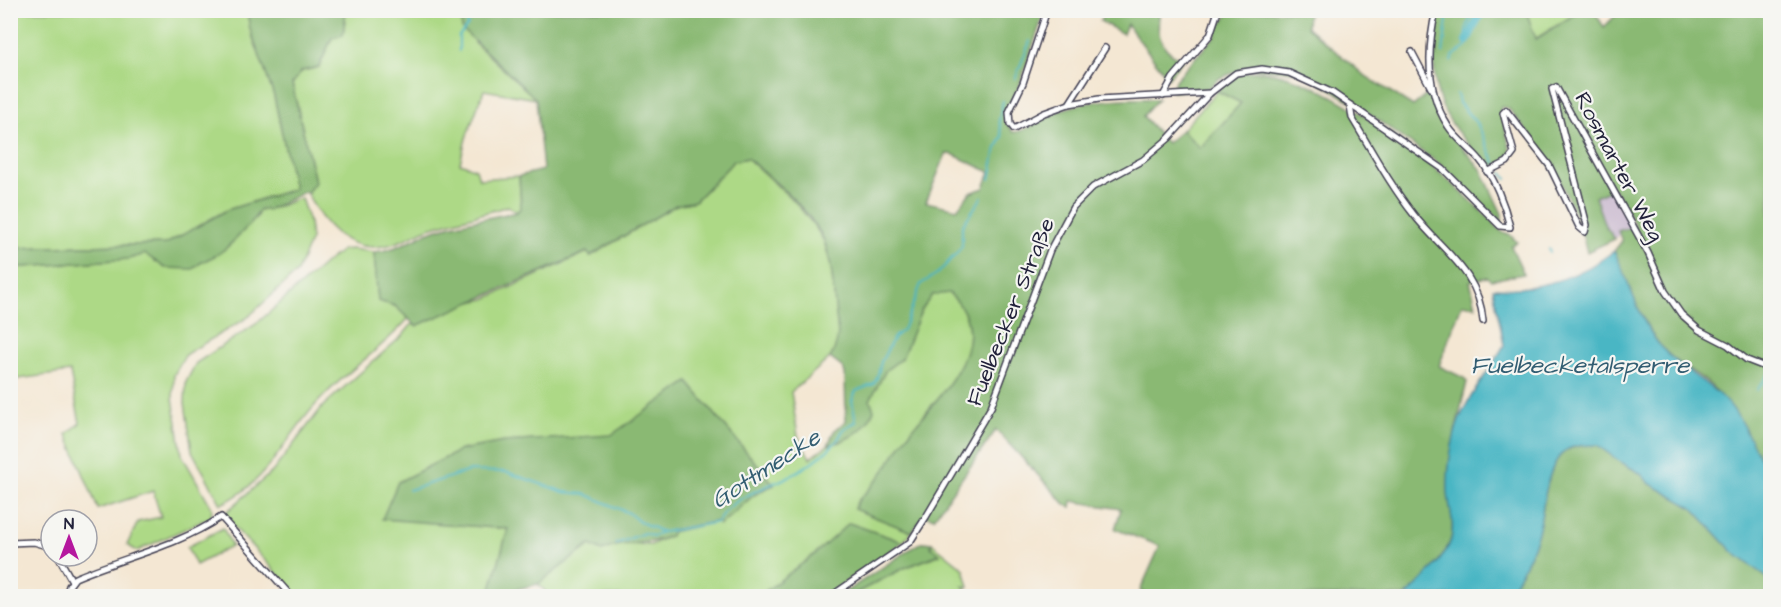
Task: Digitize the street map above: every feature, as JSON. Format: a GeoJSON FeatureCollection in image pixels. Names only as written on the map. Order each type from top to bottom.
{"type":"FeatureCollection","features":[{"type":"Feature","properties":{"kind":"street"},"geometry":{"type":"LineString","coordinates":[[1047,10],[1023,83],[1009,112],[1011,128],[1017,129],[1044,113],[1069,104],[1118,96],[1210,93]]}},
{"type":"Feature","properties":{"kind":"street"},"geometry":{"type":"LineString","coordinates":[[1163,96],[1173,78],[1210,35],[1217,14],[1213,10]]}},
{"type":"Feature","properties":{"kind":"street","name":"Fuelbecker Straße"},"geometry":{"type":"LineString","coordinates":[[831,597],[910,542],[926,517],[992,407],[1050,250],[1073,207],[1093,187],[1125,171],[1160,146],[1210,93],[1236,73],[1276,70],[1310,80],[1443,169],[1500,226],[1510,227],[1487,172],[1480,160],[1449,128],[1432,90],[1430,45],[1436,10]]}},
{"type":"Feature","properties":{"kind":"street"},"geometry":{"type":"LineString","coordinates":[[1069,104],[1104,48]]}},
{"type":"Feature","properties":{"kind":"street"},"geometry":{"type":"LineString","coordinates":[[1412,52],[1432,90]]}},
{"type":"Feature","properties":{"kind":"street","name":"Rosmarter Weg"},"geometry":{"type":"LineString","coordinates":[[1487,172],[1508,162],[1514,153],[1503,112],[1506,110],[1549,165],[1579,228],[1585,232],[1587,225],[1552,89],[1556,87],[1648,253],[1665,291],[1681,314],[1699,330],[1728,345],[1747,360],[1770,369]]}},
{"type":"Feature","properties":{"kind":"street"},"geometry":{"type":"LineString","coordinates":[[1350,105],[1352,118],[1414,215],[1474,283],[1482,306],[1483,321]]}},
{"type":"Feature","properties":{"kind":"street"},"geometry":{"type":"LineString","coordinates":[[66,597],[72,581],[166,546],[221,517],[291,597]]}},
{"type":"Feature","properties":{"kind":"street"},"geometry":{"type":"LineString","coordinates":[[10,543],[39,543]]}},
{"type":"Feature","properties":{"kind":"street"},"geometry":{"type":"LineString","coordinates":[[65,568],[72,581]]}},
{"type":"Feature","properties":{"kind":"shaded area"},"geometry":{"type":"Polygon","coordinates":[[[1610,191],[1631,227],[1618,231],[1618,237],[1615,239],[1605,226],[1595,197],[1610,191]]]}},
{"type":"Feature","properties":{"kind":"green space"},"geometry":{"type":"Polygon","coordinates":[[[1045,10],[1020,84],[1008,107],[1006,122],[1013,132],[1024,130],[1058,111],[1087,103],[1158,99],[1143,116],[1167,143],[1182,130],[1200,148],[1241,103],[1217,91],[1234,76],[1264,72],[1299,81],[1338,99],[1416,153],[1481,210],[1502,232],[1509,234],[1517,242],[1511,246],[1524,274],[1470,281],[1476,306],[1462,304],[1439,366],[1464,378],[1467,382],[1455,432],[1452,537],[1444,554],[1406,596],[1145,596],[1146,594],[1140,591],[1160,546],[1115,529],[1121,509],[1072,501],[1071,507],[1066,505],[996,430],[934,518],[924,515],[912,532],[854,509],[949,383],[967,347],[969,329],[963,311],[949,293],[932,295],[921,311],[902,358],[886,370],[870,400],[874,410],[867,423],[843,441],[828,445],[834,431],[846,421],[845,373],[843,368],[830,358],[838,333],[832,274],[825,243],[802,208],[747,158],[734,161],[695,201],[676,205],[590,256],[587,252],[416,326],[395,306],[378,301],[374,252],[398,246],[445,227],[517,212],[521,207],[519,176],[543,170],[536,99],[462,29],[459,11],[1045,10]],[[946,154],[926,202],[957,209],[970,193],[984,188],[990,172],[952,154],[946,154]]]}},
{"type":"Feature","properties":{"kind":"green space"},"geometry":{"type":"Polygon","coordinates":[[[1526,10],[1580,11],[1535,39],[1526,10]]]}},
{"type":"Feature","properties":{"kind":"green space"},"geometry":{"type":"Polygon","coordinates":[[[10,11],[247,11],[250,29],[274,96],[294,189],[227,210],[166,244],[11,248],[10,11]]]}},
{"type":"Feature","properties":{"kind":"green space"},"geometry":{"type":"Polygon","coordinates":[[[247,11],[346,11],[343,35],[332,38],[319,67],[302,71],[292,84],[315,182],[307,193],[304,192],[268,210],[260,209],[249,225],[225,249],[193,269],[165,268],[145,254],[128,259],[11,268],[11,248],[166,244],[227,210],[294,189],[274,96],[250,29],[247,11]]]}},
{"type":"Feature","properties":{"kind":"green space"},"geometry":{"type":"Polygon","coordinates":[[[346,11],[459,11],[475,43],[536,99],[484,90],[466,138],[460,163],[476,169],[479,179],[519,176],[521,207],[517,212],[508,206],[430,228],[389,245],[374,247],[349,242],[329,227],[307,193],[315,181],[292,84],[302,71],[319,67],[332,37],[343,35],[346,11]]]}},
{"type":"Feature","properties":{"kind":"green space"},"geometry":{"type":"Polygon","coordinates":[[[1105,11],[1160,11],[1158,25],[1162,43],[1177,57],[1182,56],[1182,61],[1168,78],[1127,24],[1123,34],[1100,21],[1105,11]]]}},
{"type":"Feature","properties":{"kind":"green space"},"geometry":{"type":"Polygon","coordinates":[[[1232,11],[1308,11],[1307,27],[1364,75],[1413,106],[1428,94],[1447,130],[1481,169],[1502,214],[1502,222],[1442,166],[1354,103],[1317,81],[1293,71],[1246,68],[1220,78],[1208,88],[1172,92],[1175,80],[1216,35],[1214,30],[1232,11]]]}},
{"type":"Feature","properties":{"kind":"green space"},"geometry":{"type":"Polygon","coordinates":[[[1440,11],[1526,11],[1536,39],[1580,11],[1594,11],[1604,27],[1620,11],[1770,11],[1770,470],[1755,452],[1716,391],[1669,355],[1647,326],[1614,251],[1622,241],[1618,231],[1636,226],[1614,189],[1595,197],[1605,226],[1615,239],[1587,252],[1566,194],[1546,158],[1508,108],[1501,107],[1500,111],[1511,151],[1507,158],[1499,164],[1488,166],[1455,129],[1438,96],[1435,79],[1434,60],[1440,11]]]}},
{"type":"Feature","properties":{"kind":"green space"},"geometry":{"type":"Polygon","coordinates":[[[1217,91],[1241,103],[1200,148],[1182,130],[1217,91]]]}},
{"type":"Feature","properties":{"kind":"green space"},"geometry":{"type":"Polygon","coordinates":[[[747,158],[796,203],[816,228],[824,241],[831,266],[839,343],[830,358],[791,392],[798,436],[810,458],[828,445],[841,442],[874,410],[870,400],[886,370],[902,358],[921,311],[932,294],[949,293],[963,311],[969,329],[967,347],[960,365],[949,383],[854,508],[912,532],[903,542],[849,523],[815,554],[759,596],[547,596],[548,594],[538,584],[590,545],[602,551],[616,544],[651,545],[669,536],[671,532],[718,522],[719,525],[751,497],[774,485],[688,382],[611,436],[504,442],[461,450],[398,482],[383,518],[508,529],[489,596],[298,596],[223,515],[273,471],[323,406],[403,335],[412,324],[416,326],[467,303],[485,299],[588,252],[591,256],[676,205],[695,201],[734,161],[747,158]]]}},
{"type":"Feature","properties":{"kind":"green space"},"geometry":{"type":"Polygon","coordinates":[[[301,198],[309,222],[311,239],[297,272],[247,318],[186,354],[174,375],[173,398],[182,455],[212,508],[211,517],[137,551],[127,545],[138,522],[161,517],[153,491],[98,508],[67,434],[80,423],[70,372],[11,380],[10,268],[128,259],[146,254],[160,264],[174,267],[189,264],[218,248],[257,217],[259,210],[274,208],[301,198]]]}},
{"type":"Feature","properties":{"kind":"green space"},"geometry":{"type":"Polygon","coordinates":[[[342,250],[374,252],[378,301],[399,309],[408,319],[319,401],[251,485],[237,496],[221,504],[192,451],[185,403],[186,382],[196,363],[256,324],[342,250]]]}},
{"type":"Feature","properties":{"kind":"green space"},"geometry":{"type":"Polygon","coordinates":[[[688,382],[774,485],[752,497],[719,525],[718,521],[672,530],[670,536],[661,539],[602,551],[590,545],[538,584],[489,596],[508,529],[382,519],[398,482],[461,450],[504,442],[611,435],[688,382]]]}},
{"type":"Feature","properties":{"kind":"green space"},"geometry":{"type":"Polygon","coordinates":[[[1597,444],[1640,473],[1649,483],[1693,508],[1733,552],[1770,580],[1770,596],[1506,596],[1523,569],[1536,539],[1552,468],[1565,451],[1597,444]]]}},
{"type":"Feature","properties":{"kind":"green space"},"geometry":{"type":"Polygon","coordinates":[[[849,523],[903,542],[825,596],[759,596],[815,554],[849,523]]]}},
{"type":"Feature","properties":{"kind":"green space"},"geometry":{"type":"Polygon","coordinates":[[[223,528],[232,546],[196,565],[187,547],[223,528]]]}},
{"type":"Feature","properties":{"kind":"green space"},"geometry":{"type":"Polygon","coordinates":[[[932,543],[964,569],[969,587],[963,586],[971,596],[850,596],[904,568],[939,555],[931,547],[932,543]]]}},
{"type":"Feature","properties":{"kind":"green space"},"geometry":{"type":"Polygon","coordinates":[[[932,543],[931,547],[940,554],[904,568],[850,596],[839,596],[918,544],[932,543]]]}},
{"type":"Feature","properties":{"kind":"water","name":"Fuelbecketalsperre"},"geometry":{"type":"Polygon","coordinates":[[[1614,251],[1654,338],[1671,357],[1730,405],[1770,470],[1770,580],[1733,552],[1693,508],[1649,483],[1640,473],[1597,445],[1589,445],[1568,449],[1552,468],[1536,539],[1523,569],[1506,596],[1406,596],[1438,562],[1451,539],[1452,522],[1448,478],[1455,433],[1470,399],[1504,345],[1493,288],[1526,287],[1557,281],[1586,269],[1614,251]]]}},
{"type":"Feature","properties":{"kind":"waterway"},"geometry":{"type":"LineString","coordinates":[[459,51],[459,36],[468,25],[464,14],[470,10]]}},
{"type":"Feature","properties":{"kind":"waterway"},"geometry":{"type":"LineString","coordinates":[[1443,53],[1448,10]]}},
{"type":"Feature","properties":{"kind":"waterway"},"geometry":{"type":"LineString","coordinates":[[1451,61],[1453,56],[1466,47],[1466,30],[1473,10]]}},
{"type":"Feature","properties":{"kind":"waterway"},"geometry":{"type":"LineString","coordinates":[[1467,41],[1482,10]]}},
{"type":"Feature","properties":{"kind":"waterway","name":"Gottmecke"},"geometry":{"type":"LineString","coordinates":[[1015,79],[1030,41]]}},
{"type":"Feature","properties":{"kind":"waterway"},"geometry":{"type":"LineString","coordinates":[[1457,94],[1459,103],[1478,125],[1495,163]]}},
{"type":"Feature","properties":{"kind":"waterway","name":"Gottmecke"},"geometry":{"type":"LineString","coordinates":[[990,179],[995,153],[1002,137],[999,120],[1003,101]]}},
{"type":"Feature","properties":{"kind":"waterway"},"geometry":{"type":"LineString","coordinates":[[1502,173],[1507,179]]}},
{"type":"Feature","properties":{"kind":"waterway","name":"Gottmecke"},"geometry":{"type":"LineString","coordinates":[[409,490],[469,471],[506,472],[564,492],[585,494],[629,513],[638,521],[663,532],[718,522],[722,514],[738,501],[806,467],[835,443],[843,430],[856,422],[852,400],[856,391],[874,384],[881,362],[894,337],[903,330],[921,284],[938,273],[962,246],[962,226],[982,197]]}},
{"type":"Feature","properties":{"kind":"waterway"},"geometry":{"type":"LineString","coordinates":[[1757,390],[1770,372]]}},
{"type":"Feature","properties":{"kind":"waterway"},"geometry":{"type":"LineString","coordinates":[[1762,442],[1770,440]]}},
{"type":"Feature","properties":{"kind":"waterway","name":"Gottmecke"},"geometry":{"type":"LineString","coordinates":[[616,544],[644,533],[653,536],[661,532]]}}]}
